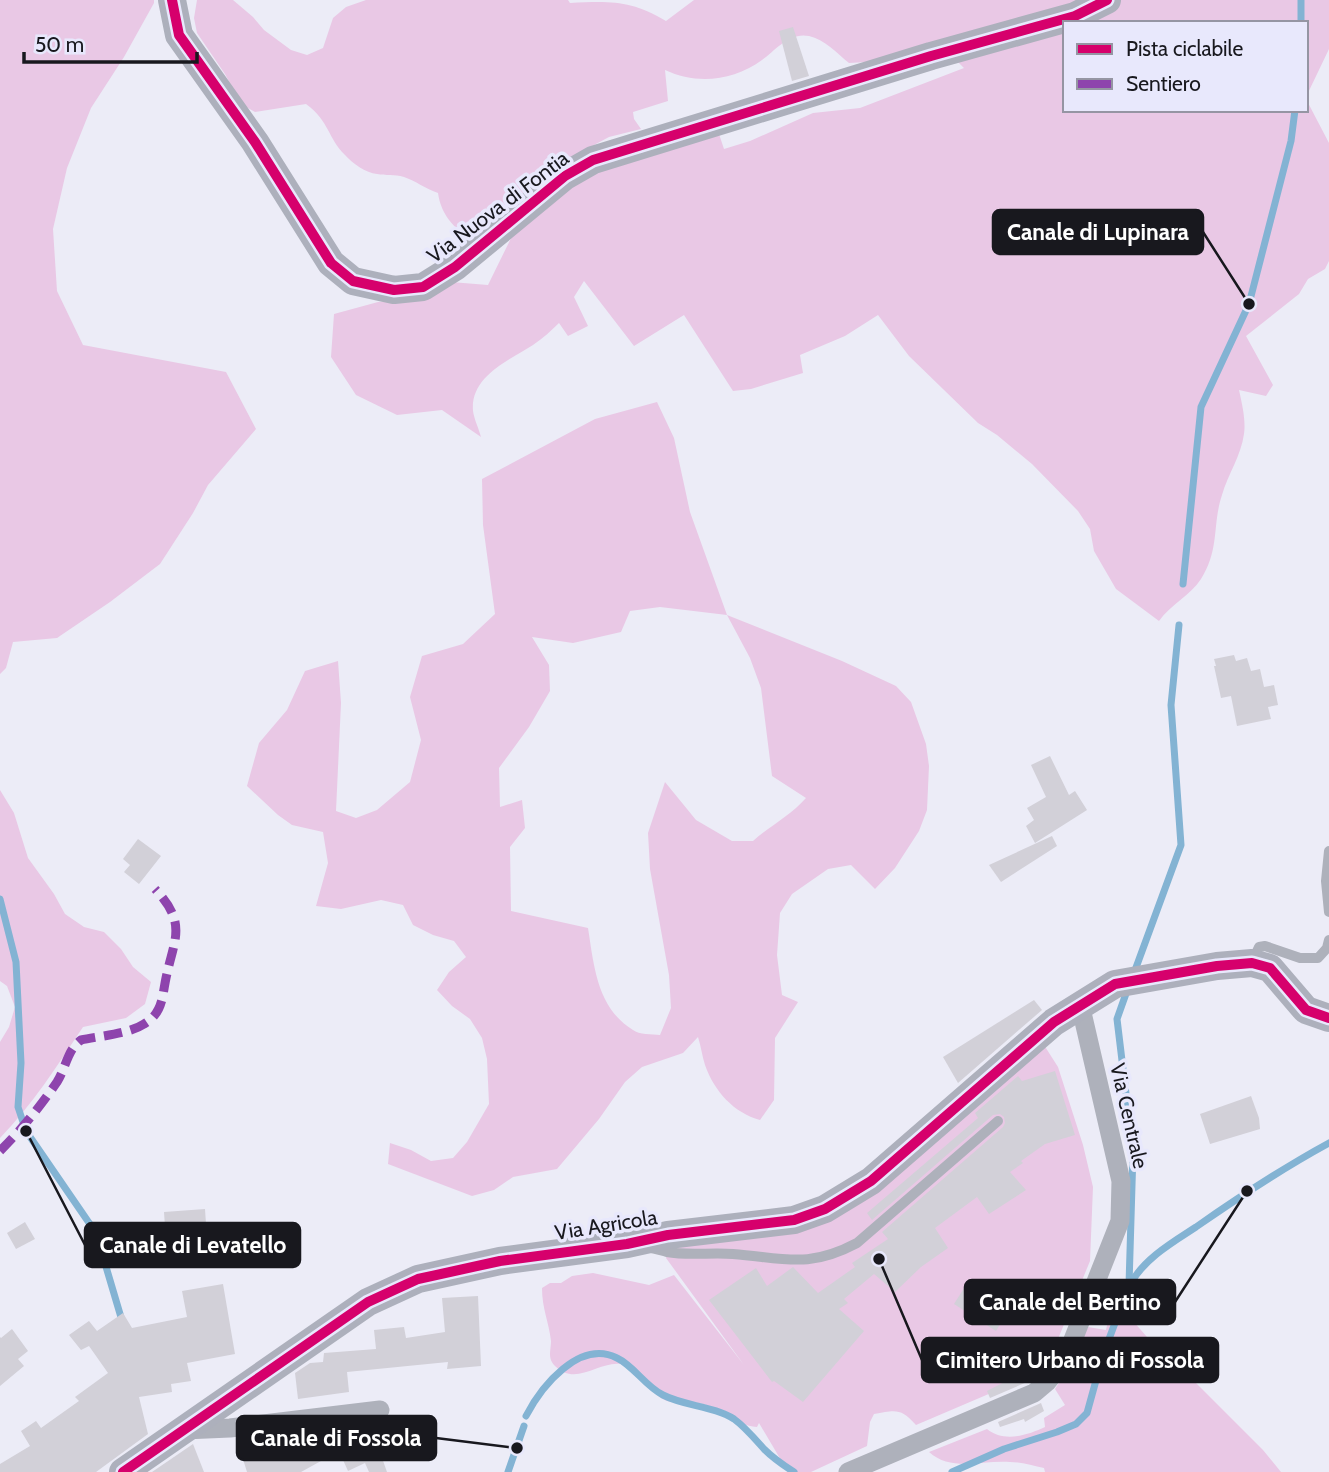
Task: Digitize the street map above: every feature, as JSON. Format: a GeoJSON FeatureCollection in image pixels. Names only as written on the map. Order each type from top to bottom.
{"type":"FeatureCollection","features":[{"type":"Feature","properties":{"kind":"street","name":"Via Nuova di Fontia"},"geometry":{"type":"LineString","coordinates":[[172,0],[179,35],[255,142],[331,263],[354,281],[394,289],[423,287],[455,267],[565,176],[593,160],[944,52],[1074,16],[1107,0]]}},
{"type":"Feature","properties":{"kind":"street"},"geometry":{"type":"LineString","coordinates":[[1080,1004],[1115,984],[1217,966],[1252,963],[1270,968],[1307,1010],[1329,1018]]}},
{"type":"Feature","properties":{"kind":"street","name":"Via Agricola"},"geometry":{"type":"LineString","coordinates":[[123,1472],[368,1302],[418,1279],[500,1261],[627,1244],[668,1235],[794,1220],[825,1209],[871,1181],[1054,1022],[1080,1004]]}},
{"type":"Feature","properties":{"kind":"street","name":"Via Centrale"},"geometry":{"type":"LineString","coordinates":[[848,1472],[1034,1393],[1065,1360],[1120,1221],[1121,1181],[1080,1004]]}},
{"type":"Feature","properties":{"kind":"street"},"geometry":{"type":"LineString","coordinates":[[183,1430],[230,1428],[380,1410]]}},
{"type":"Feature","properties":{"kind":"lane"},"geometry":{"type":"LineString","coordinates":[[1329,851],[1326,881],[1329,912]]}},
{"type":"Feature","properties":{"kind":"lane"},"geometry":{"type":"LineString","coordinates":[[1252,963],[1254,953],[1259,947],[1265,946],[1300,958],[1318,958],[1327,948],[1329,940]]}},
{"type":"Feature","properties":{"kind":"lane"},"geometry":{"type":"LineString","coordinates":[[627,1244],[668,1252],[732,1254],[790,1260],[834,1255],[857,1243],[998,1121]]}},
{"type":"Feature","properties":{"kind":"shaded area"},"geometry":{"type":"Polygon","coordinates":[[[0,0],[154,0],[124,57],[91,108],[67,168],[53,229],[57,291],[83,345],[226,372],[256,429],[208,485],[160,564],[57,638],[13,642],[6,668],[0,674],[0,0]]]}},
{"type":"Feature","properties":{"kind":"shaded area"},"geometry":{"type":"Polygon","coordinates":[[[197,0],[233,0],[264,30],[291,50],[307,55],[323,48],[333,18],[346,7],[366,0],[609,2],[642,9],[666,21],[694,0],[1329,0],[1329,49],[1308,93],[1308,21],[1063,21],[1063,112],[1308,112],[1308,103],[1329,143],[1329,261],[1325,269],[1308,279],[1299,294],[1246,336],[1273,385],[1266,396],[1239,390],[1244,434],[1219,506],[1211,557],[1197,585],[1159,621],[1116,589],[1094,551],[1090,529],[1078,511],[1032,464],[978,423],[909,356],[878,315],[845,336],[800,355],[803,373],[751,389],[733,391],[684,315],[634,346],[584,281],[574,297],[588,326],[568,336],[559,323],[537,342],[493,370],[478,388],[473,411],[481,437],[442,410],[397,415],[356,395],[331,357],[334,314],[378,302],[420,298],[451,282],[488,285],[515,230],[598,164],[718,131],[724,149],[750,141],[813,113],[860,108],[964,68],[953,57],[849,63],[820,40],[802,35],[789,39],[762,60],[739,73],[702,79],[665,70],[668,101],[633,112],[641,129],[609,137],[566,160],[468,239],[448,219],[438,193],[404,177],[380,175],[360,167],[339,148],[320,117],[306,104],[255,112],[241,104],[225,74],[197,33],[194,18],[197,0]]]}},
{"type":"Feature","properties":{"kind":"shaded area"},"geometry":{"type":"Polygon","coordinates":[[[657,402],[674,438],[690,512],[727,615],[842,661],[896,686],[911,702],[926,744],[929,766],[927,810],[919,831],[895,868],[875,889],[851,865],[828,869],[792,894],[780,913],[777,955],[782,995],[798,1002],[775,1038],[774,1100],[760,1120],[742,1112],[726,1100],[714,1084],[705,1065],[698,1037],[683,1053],[642,1067],[625,1082],[599,1119],[557,1169],[513,1177],[494,1190],[472,1196],[388,1164],[390,1143],[431,1161],[453,1158],[467,1142],[489,1104],[487,1059],[482,1038],[470,1019],[452,1006],[437,990],[449,972],[466,957],[454,941],[413,925],[403,905],[381,900],[341,909],[316,906],[328,863],[323,832],[292,825],[247,786],[259,743],[287,710],[305,671],[338,661],[341,703],[336,811],[356,818],[377,810],[410,782],[421,740],[410,697],[422,656],[463,644],[495,614],[483,525],[482,479],[595,419],[657,402]],[[660,607],[630,611],[621,632],[573,643],[532,637],[549,665],[550,691],[529,727],[499,768],[500,807],[522,800],[525,828],[510,847],[511,911],[588,928],[595,971],[605,998],[621,1021],[639,1033],[660,1035],[671,1008],[669,975],[650,869],[648,833],[665,782],[696,820],[732,841],[753,841],[806,798],[772,776],[761,688],[750,658],[727,615],[660,607]]]}},
{"type":"Feature","properties":{"kind":"shaded area"},"geometry":{"type":"Polygon","coordinates":[[[0,790],[14,813],[28,858],[65,914],[84,927],[104,932],[121,949],[133,967],[151,982],[145,1004],[126,1018],[83,1027],[34,1098],[0,1138],[0,1042],[9,1027],[15,1007],[7,986],[0,981],[0,790]]]}},
{"type":"Feature","properties":{"kind":"shaded area"},"geometry":{"type":"Polygon","coordinates":[[[1044,1045],[1058,1067],[1083,1145],[1093,1187],[1090,1261],[1058,1339],[1042,1362],[1026,1378],[916,1425],[902,1413],[874,1414],[870,1422],[867,1446],[811,1472],[788,1472],[759,1423],[757,1427],[749,1426],[703,1404],[661,1398],[640,1373],[628,1366],[612,1364],[571,1374],[563,1372],[553,1363],[542,1288],[550,1283],[561,1283],[572,1276],[593,1273],[649,1285],[674,1275],[744,1365],[666,1258],[671,1243],[808,1227],[1044,1045]]]}},
{"type":"Feature","properties":{"kind":"shaded area"},"geometry":{"type":"Polygon","coordinates":[[[1119,1305],[1168,1361],[1188,1375],[1263,1450],[1281,1472],[1045,1472],[1044,1468],[1014,1462],[947,1462],[929,1452],[987,1429],[1008,1437],[1024,1435],[1045,1427],[1044,1418],[1065,1405],[1055,1389],[1073,1361],[1088,1327],[1106,1330],[1109,1316],[1115,1318],[1119,1305]]]}},
{"type":"Feature","properties":{"kind":"building"},"geometry":{"type":"Polygon","coordinates":[[[793,27],[809,76],[792,81],[779,31],[793,27]]]}},
{"type":"Feature","properties":{"kind":"building"},"geometry":{"type":"Polygon","coordinates":[[[1234,655],[1236,661],[1247,658],[1251,671],[1260,669],[1264,687],[1274,685],[1278,705],[1268,707],[1271,719],[1237,726],[1231,696],[1221,698],[1214,666],[1214,659],[1234,655]]]}},
{"type":"Feature","properties":{"kind":"building"},"geometry":{"type":"Polygon","coordinates":[[[1050,756],[1069,795],[1075,791],[1087,810],[1035,843],[1026,826],[1034,820],[1027,808],[1046,797],[1031,765],[1050,756]]]}},
{"type":"Feature","properties":{"kind":"building"},"geometry":{"type":"Polygon","coordinates":[[[1052,836],[1057,846],[1001,882],[989,865],[1052,836]]]}},
{"type":"Feature","properties":{"kind":"building"},"geometry":{"type":"Polygon","coordinates":[[[138,839],[161,856],[139,884],[124,872],[130,865],[123,859],[138,839]]]}},
{"type":"Feature","properties":{"kind":"building"},"geometry":{"type":"Polygon","coordinates":[[[1034,1000],[1042,1010],[958,1083],[943,1057],[1034,1000]]]}},
{"type":"Feature","properties":{"kind":"building"},"geometry":{"type":"Polygon","coordinates":[[[1055,1071],[1075,1135],[1045,1144],[1010,1172],[1026,1190],[989,1214],[977,1197],[935,1228],[948,1248],[921,1267],[895,1292],[874,1274],[844,1299],[848,1303],[839,1309],[864,1331],[803,1402],[772,1382],[709,1300],[756,1268],[767,1286],[793,1267],[818,1293],[855,1267],[852,1263],[888,1239],[882,1232],[1003,1127],[1004,1117],[1000,1114],[993,1115],[872,1220],[867,1213],[978,1118],[975,1113],[1018,1076],[1022,1081],[1055,1071]]]}},
{"type":"Feature","properties":{"kind":"building"},"geometry":{"type":"Polygon","coordinates":[[[1251,1096],[1260,1129],[1210,1144],[1200,1114],[1251,1096]]]}},
{"type":"Feature","properties":{"kind":"building"},"geometry":{"type":"Polygon","coordinates":[[[205,1209],[206,1224],[212,1224],[214,1244],[155,1249],[153,1228],[165,1227],[164,1212],[205,1209]]]}},
{"type":"Feature","properties":{"kind":"building"},"geometry":{"type":"Polygon","coordinates":[[[25,1222],[35,1239],[16,1249],[7,1233],[25,1222]]]}},
{"type":"Feature","properties":{"kind":"building"},"geometry":{"type":"Polygon","coordinates":[[[1163,1282],[1176,1298],[1156,1314],[1143,1298],[1163,1282]]]}},
{"type":"Feature","properties":{"kind":"building"},"geometry":{"type":"Polygon","coordinates":[[[223,1284],[235,1354],[187,1363],[191,1381],[171,1384],[172,1392],[139,1397],[148,1434],[96,1472],[0,1472],[0,1464],[30,1446],[21,1431],[36,1421],[41,1428],[79,1401],[75,1397],[108,1373],[89,1346],[81,1350],[69,1335],[89,1321],[97,1331],[123,1313],[132,1328],[187,1317],[182,1291],[223,1284]]]}},
{"type":"Feature","properties":{"kind":"building"},"geometry":{"type":"Polygon","coordinates":[[[966,1285],[1008,1311],[996,1331],[954,1304],[966,1285]]]}},
{"type":"Feature","properties":{"kind":"building"},"geometry":{"type":"Polygon","coordinates":[[[478,1296],[481,1366],[447,1369],[448,1362],[347,1372],[349,1392],[298,1399],[295,1373],[310,1363],[323,1362],[324,1353],[376,1349],[374,1330],[404,1327],[406,1338],[445,1332],[442,1298],[478,1296]]]}},
{"type":"Feature","properties":{"kind":"building"},"geometry":{"type":"Polygon","coordinates":[[[12,1329],[28,1351],[18,1359],[24,1366],[0,1386],[0,1337],[12,1329]]]}},
{"type":"Feature","properties":{"kind":"building"},"geometry":{"type":"Polygon","coordinates":[[[1028,1370],[1032,1379],[990,1398],[987,1391],[1028,1370]]]}},
{"type":"Feature","properties":{"kind":"building"},"geometry":{"type":"Polygon","coordinates":[[[1041,1403],[1044,1411],[1025,1422],[1024,1419],[1000,1427],[998,1422],[1041,1403]]]}},
{"type":"Feature","properties":{"kind":"building"},"geometry":{"type":"Polygon","coordinates":[[[272,1435],[278,1461],[315,1446],[321,1461],[301,1472],[247,1472],[237,1440],[272,1435]]]}},
{"type":"Feature","properties":{"kind":"building"},"geometry":{"type":"Polygon","coordinates":[[[375,1438],[387,1472],[369,1472],[365,1463],[348,1471],[339,1451],[375,1438]]]}},
{"type":"Feature","properties":{"kind":"building"},"geometry":{"type":"Polygon","coordinates":[[[193,1444],[204,1472],[152,1472],[193,1444]]]}},
{"type":"Feature","properties":{"kind":"waterway"},"geometry":{"type":"LineString","coordinates":[[1301,0],[1301,21]]}},
{"type":"Feature","properties":{"kind":"waterway"},"geometry":{"type":"LineString","coordinates":[[1183,584],[1201,407],[1249,304],[1291,141],[1295,112]]}},
{"type":"Feature","properties":{"kind":"waterway"},"geometry":{"type":"LineString","coordinates":[[1134,973],[1181,845],[1171,705],[1179,625]]}},
{"type":"Feature","properties":{"kind":"waterway"},"geometry":{"type":"LineString","coordinates":[[0,899],[16,962],[21,1063],[18,1107],[26,1131],[96,1233],[123,1324]]}},
{"type":"Feature","properties":{"kind":"waterway"},"geometry":{"type":"LineString","coordinates":[[1128,988],[1117,1019],[1133,1152],[1129,1285]]}},
{"type":"Feature","properties":{"kind":"waterway"},"geometry":{"type":"LineString","coordinates":[[1131,1283],[1144,1266],[1169,1245],[1261,1183],[1329,1143]]}},
{"type":"Feature","properties":{"kind":"waterway"},"geometry":{"type":"LineString","coordinates":[[952,1472],[1004,1449],[1076,1424],[1087,1413],[1103,1355],[1121,1307]]}},
{"type":"Feature","properties":{"kind":"waterway"},"geometry":{"type":"LineString","coordinates":[[526,1416],[541,1392],[563,1369],[575,1360],[603,1354],[623,1362],[663,1395],[717,1411],[734,1419],[764,1449],[794,1472]]}},
{"type":"Feature","properties":{"kind":"waterway"},"geometry":{"type":"LineString","coordinates":[[508,1472],[524,1426]]}},
{"type":"Feature","properties":{"kind":"marked path"},"geometry":{"type":"LineString","coordinates":[[0,1151],[51,1091],[76,1044],[81,1040],[138,1027],[150,1020],[158,1010],[176,932],[172,912],[155,889]]}},
{"type":"Feature","properties":{"kind":"cycle path"},"geometry":{"type":"LineString","coordinates":[[172,0],[179,35],[255,142],[331,263],[353,281],[394,290],[423,287],[455,267],[565,176],[593,160],[931,56],[1075,16],[1107,0]]}},
{"type":"Feature","properties":{"kind":"cycle path"},"geometry":{"type":"LineString","coordinates":[[123,1472],[368,1302],[418,1279],[500,1261],[627,1244],[668,1235],[794,1220],[825,1209],[871,1181],[1054,1022],[1115,984],[1217,966],[1252,963],[1270,968],[1306,1010],[1329,1018]]}},
{"type":"Feature","properties":{"kind":"place","name":"Canale di Lupinara"},"geometry":{"type":"Point","coordinates":[1249,304]}},
{"type":"Feature","properties":{"kind":"place","name":"Canale di Levatello"},"geometry":{"type":"Point","coordinates":[26,1131]}},
{"type":"Feature","properties":{"kind":"place","name":"Canale del Bertino"},"geometry":{"type":"Point","coordinates":[1247,1191]}},
{"type":"Feature","properties":{"kind":"place","name":"Cimitero Urbano di Fossola"},"geometry":{"type":"Point","coordinates":[879,1259]}},
{"type":"Feature","properties":{"kind":"place","name":"Canale di Fossola"},"geometry":{"type":"Point","coordinates":[517,1448]}}]}
